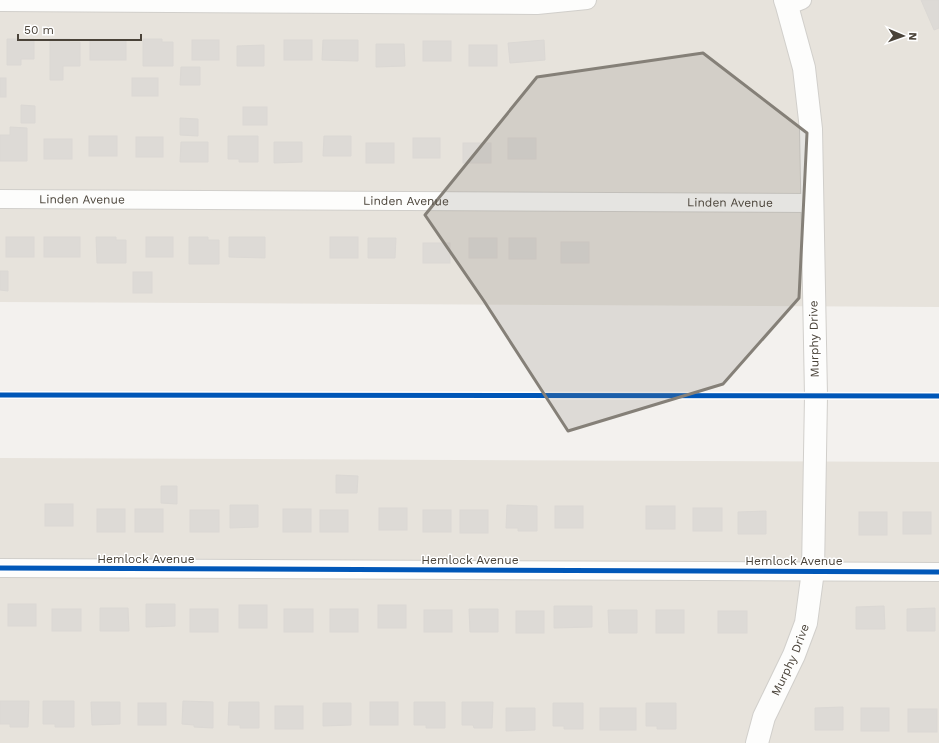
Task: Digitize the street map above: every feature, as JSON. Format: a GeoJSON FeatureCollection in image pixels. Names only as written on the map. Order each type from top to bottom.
{"type":"FeatureCollection","features":[{"type":"Feature","properties":{"kind":"street"},"geometry":{"type":"LineString","coordinates":[[0,2],[522,5],[587,0]]}},
{"type":"Feature","properties":{"kind":"street","name":"Murphy Drive"},"geometry":{"type":"LineString","coordinates":[[757,743],[764,717],[794,655],[806,624],[813,571],[816,396],[811,129],[804,68],[791,2]]}},
{"type":"Feature","properties":{"kind":"street","name":"Linden Avenue"},"geometry":{"type":"LineString","coordinates":[[0,199],[812,203]]}},
{"type":"Feature","properties":{"kind":"street","name":"Hemlock Avenue"},"geometry":{"type":"LineString","coordinates":[[0,568],[939,572]]}},
{"type":"Feature","properties":{"kind":"highlighted area"},"geometry":{"type":"Polygon","coordinates":[[[703,53],[807,133],[799,298],[723,384],[568,431],[484,301],[425,215],[537,77],[703,53]]]}},
{"type":"Feature","properties":{"kind":"shaded area"},"geometry":{"type":"Polygon","coordinates":[[[0,0],[939,0],[939,307],[0,302],[0,0]]]}},
{"type":"Feature","properties":{"kind":"shaded area"},"geometry":{"type":"Polygon","coordinates":[[[0,458],[939,462],[939,743],[0,743],[0,458]]]}},
{"type":"Feature","properties":{"kind":"building"},"geometry":{"type":"Polygon","coordinates":[[[921,0],[939,0],[939,28],[934,30],[921,0]]]}},
{"type":"Feature","properties":{"kind":"building"},"geometry":{"type":"Polygon","coordinates":[[[7,39],[34,39],[34,59],[21,59],[21,65],[7,65],[7,39]]]}},
{"type":"Feature","properties":{"kind":"building"},"geometry":{"type":"Polygon","coordinates":[[[50,39],[70,39],[69,42],[80,42],[80,66],[63,66],[63,80],[50,80],[50,39]]]}},
{"type":"Feature","properties":{"kind":"building"},"geometry":{"type":"Polygon","coordinates":[[[143,39],[162,39],[162,42],[173,42],[173,66],[143,66],[143,39]]]}},
{"type":"Feature","properties":{"kind":"building"},"geometry":{"type":"Polygon","coordinates":[[[90,40],[126,40],[126,60],[90,60],[90,40]]]}},
{"type":"Feature","properties":{"kind":"building"},"geometry":{"type":"Polygon","coordinates":[[[192,40],[219,40],[219,60],[192,60],[192,40]]]}},
{"type":"Feature","properties":{"kind":"building"},"geometry":{"type":"Polygon","coordinates":[[[284,40],[312,40],[312,60],[284,60],[284,40]]]}},
{"type":"Feature","properties":{"kind":"building"},"geometry":{"type":"Polygon","coordinates":[[[323,40],[358,40],[358,61],[322,60],[323,40]]]}},
{"type":"Feature","properties":{"kind":"building"},"geometry":{"type":"Polygon","coordinates":[[[544,40],[545,60],[510,63],[508,43],[544,40]]]}},
{"type":"Feature","properties":{"kind":"building"},"geometry":{"type":"Polygon","coordinates":[[[423,41],[451,41],[451,61],[423,61],[423,41]]]}},
{"type":"Feature","properties":{"kind":"building"},"geometry":{"type":"Polygon","coordinates":[[[376,44],[404,44],[405,66],[376,67],[376,44]]]}},
{"type":"Feature","properties":{"kind":"building"},"geometry":{"type":"Polygon","coordinates":[[[264,45],[264,66],[237,66],[237,46],[264,45]]]}},
{"type":"Feature","properties":{"kind":"building"},"geometry":{"type":"Polygon","coordinates":[[[469,45],[497,45],[497,66],[469,66],[469,45]]]}},
{"type":"Feature","properties":{"kind":"building"},"geometry":{"type":"Polygon","coordinates":[[[181,67],[200,67],[200,85],[180,85],[181,67]]]}},
{"type":"Feature","properties":{"kind":"building"},"geometry":{"type":"Polygon","coordinates":[[[0,78],[6,78],[6,97],[0,97],[0,78]]]}},
{"type":"Feature","properties":{"kind":"building"},"geometry":{"type":"Polygon","coordinates":[[[132,78],[158,78],[158,96],[132,96],[132,78]]]}},
{"type":"Feature","properties":{"kind":"building"},"geometry":{"type":"Polygon","coordinates":[[[21,105],[35,106],[35,123],[21,123],[21,105]]]}},
{"type":"Feature","properties":{"kind":"building"},"geometry":{"type":"Polygon","coordinates":[[[243,107],[267,107],[267,125],[243,125],[243,107]]]}},
{"type":"Feature","properties":{"kind":"building"},"geometry":{"type":"Polygon","coordinates":[[[180,118],[198,119],[198,136],[180,135],[180,118]]]}},
{"type":"Feature","properties":{"kind":"building"},"geometry":{"type":"Polygon","coordinates":[[[10,127],[27,128],[27,161],[0,161],[0,135],[10,135],[10,127]]]}},
{"type":"Feature","properties":{"kind":"building"},"geometry":{"type":"Polygon","coordinates":[[[89,136],[117,136],[117,156],[89,156],[89,136]]]}},
{"type":"Feature","properties":{"kind":"building"},"geometry":{"type":"Polygon","coordinates":[[[228,136],[258,136],[258,162],[239,162],[239,159],[228,159],[228,136]]]}},
{"type":"Feature","properties":{"kind":"building"},"geometry":{"type":"Polygon","coordinates":[[[324,136],[351,136],[351,156],[323,156],[324,136]]]}},
{"type":"Feature","properties":{"kind":"building"},"geometry":{"type":"Polygon","coordinates":[[[136,137],[163,137],[163,157],[136,157],[136,137]]]}},
{"type":"Feature","properties":{"kind":"building"},"geometry":{"type":"Polygon","coordinates":[[[413,138],[440,138],[440,158],[413,158],[413,138]]]}},
{"type":"Feature","properties":{"kind":"building"},"geometry":{"type":"Polygon","coordinates":[[[508,138],[536,138],[536,159],[508,159],[508,138]]]}},
{"type":"Feature","properties":{"kind":"building"},"geometry":{"type":"Polygon","coordinates":[[[44,139],[72,139],[72,159],[44,159],[44,139]]]}},
{"type":"Feature","properties":{"kind":"building"},"geometry":{"type":"Polygon","coordinates":[[[181,142],[208,142],[208,162],[180,162],[181,142]]]}},
{"type":"Feature","properties":{"kind":"building"},"geometry":{"type":"Polygon","coordinates":[[[274,142],[302,142],[302,162],[274,163],[274,142]]]}},
{"type":"Feature","properties":{"kind":"building"},"geometry":{"type":"Polygon","coordinates":[[[366,143],[394,143],[394,163],[366,163],[366,143]]]}},
{"type":"Feature","properties":{"kind":"building"},"geometry":{"type":"Polygon","coordinates":[[[463,143],[491,143],[491,163],[463,163],[463,143]]]}},
{"type":"Feature","properties":{"kind":"building"},"geometry":{"type":"Polygon","coordinates":[[[6,237],[34,237],[34,257],[6,257],[6,237]]]}},
{"type":"Feature","properties":{"kind":"building"},"geometry":{"type":"Polygon","coordinates":[[[44,237],[80,237],[80,257],[44,257],[44,237]]]}},
{"type":"Feature","properties":{"kind":"building"},"geometry":{"type":"Polygon","coordinates":[[[96,237],[116,237],[116,240],[126,240],[126,263],[97,263],[96,237]]]}},
{"type":"Feature","properties":{"kind":"building"},"geometry":{"type":"Polygon","coordinates":[[[146,237],[173,237],[173,257],[146,257],[146,237]]]}},
{"type":"Feature","properties":{"kind":"building"},"geometry":{"type":"Polygon","coordinates":[[[189,237],[208,237],[208,240],[219,240],[219,264],[189,264],[189,237]]]}},
{"type":"Feature","properties":{"kind":"building"},"geometry":{"type":"Polygon","coordinates":[[[229,237],[265,237],[265,258],[229,257],[229,237]]]}},
{"type":"Feature","properties":{"kind":"building"},"geometry":{"type":"Polygon","coordinates":[[[330,237],[358,237],[358,258],[330,258],[330,237]]]}},
{"type":"Feature","properties":{"kind":"building"},"geometry":{"type":"Polygon","coordinates":[[[368,238],[396,238],[395,258],[368,258],[368,238]]]}},
{"type":"Feature","properties":{"kind":"building"},"geometry":{"type":"Polygon","coordinates":[[[469,238],[497,238],[497,258],[469,258],[469,238]]]}},
{"type":"Feature","properties":{"kind":"building"},"geometry":{"type":"Polygon","coordinates":[[[509,238],[536,238],[536,259],[509,259],[509,238]]]}},
{"type":"Feature","properties":{"kind":"building"},"geometry":{"type":"Polygon","coordinates":[[[561,242],[589,242],[589,263],[561,263],[561,242]]]}},
{"type":"Feature","properties":{"kind":"building"},"geometry":{"type":"Polygon","coordinates":[[[423,243],[450,243],[450,263],[423,263],[423,243]]]}},
{"type":"Feature","properties":{"kind":"building"},"geometry":{"type":"Polygon","coordinates":[[[0,271],[8,271],[8,291],[0,290],[0,271]]]}},
{"type":"Feature","properties":{"kind":"building"},"geometry":{"type":"Polygon","coordinates":[[[133,272],[152,272],[152,293],[133,293],[133,272]]]}},
{"type":"Feature","properties":{"kind":"building"},"geometry":{"type":"Polygon","coordinates":[[[336,475],[358,476],[357,493],[336,493],[336,475]]]}},
{"type":"Feature","properties":{"kind":"building"},"geometry":{"type":"Polygon","coordinates":[[[161,486],[177,486],[177,504],[161,503],[161,486]]]}},
{"type":"Feature","properties":{"kind":"building"},"geometry":{"type":"Polygon","coordinates":[[[45,504],[73,504],[73,526],[45,526],[45,504]]]}},
{"type":"Feature","properties":{"kind":"building"},"geometry":{"type":"Polygon","coordinates":[[[230,505],[258,505],[258,527],[230,528],[230,505]]]}},
{"type":"Feature","properties":{"kind":"building"},"geometry":{"type":"Polygon","coordinates":[[[507,505],[537,506],[537,531],[518,531],[518,528],[506,528],[507,505]]]}},
{"type":"Feature","properties":{"kind":"building"},"geometry":{"type":"Polygon","coordinates":[[[555,506],[583,506],[583,528],[555,528],[555,506]]]}},
{"type":"Feature","properties":{"kind":"building"},"geometry":{"type":"Polygon","coordinates":[[[646,506],[675,506],[675,529],[646,529],[646,506]]]}},
{"type":"Feature","properties":{"kind":"building"},"geometry":{"type":"Polygon","coordinates":[[[379,508],[407,508],[407,530],[379,530],[379,508]]]}},
{"type":"Feature","properties":{"kind":"building"},"geometry":{"type":"Polygon","coordinates":[[[693,508],[722,508],[722,531],[693,531],[693,508]]]}},
{"type":"Feature","properties":{"kind":"building"},"geometry":{"type":"Polygon","coordinates":[[[97,509],[125,509],[125,532],[97,532],[97,509]]]}},
{"type":"Feature","properties":{"kind":"building"},"geometry":{"type":"Polygon","coordinates":[[[135,509],[163,509],[163,532],[135,532],[135,509]]]}},
{"type":"Feature","properties":{"kind":"building"},"geometry":{"type":"Polygon","coordinates":[[[283,509],[311,509],[311,532],[283,532],[283,509]]]}},
{"type":"Feature","properties":{"kind":"building"},"geometry":{"type":"Polygon","coordinates":[[[190,510],[219,510],[219,532],[190,532],[190,510]]]}},
{"type":"Feature","properties":{"kind":"building"},"geometry":{"type":"Polygon","coordinates":[[[320,510],[348,510],[348,532],[320,532],[320,510]]]}},
{"type":"Feature","properties":{"kind":"building"},"geometry":{"type":"Polygon","coordinates":[[[423,510],[451,510],[451,532],[423,532],[423,510]]]}},
{"type":"Feature","properties":{"kind":"building"},"geometry":{"type":"Polygon","coordinates":[[[460,510],[488,510],[488,533],[460,533],[460,510]]]}},
{"type":"Feature","properties":{"kind":"building"},"geometry":{"type":"Polygon","coordinates":[[[766,511],[766,534],[738,534],[738,512],[766,511]]]}},
{"type":"Feature","properties":{"kind":"building"},"geometry":{"type":"Polygon","coordinates":[[[859,512],[887,512],[887,535],[859,535],[859,512]]]}},
{"type":"Feature","properties":{"kind":"building"},"geometry":{"type":"Polygon","coordinates":[[[903,512],[931,512],[931,534],[903,534],[903,512]]]}},
{"type":"Feature","properties":{"kind":"building"},"geometry":{"type":"Polygon","coordinates":[[[8,604],[36,604],[36,626],[8,626],[8,604]]]}},
{"type":"Feature","properties":{"kind":"building"},"geometry":{"type":"Polygon","coordinates":[[[146,604],[175,604],[175,626],[146,627],[146,604]]]}},
{"type":"Feature","properties":{"kind":"building"},"geometry":{"type":"Polygon","coordinates":[[[239,605],[267,605],[267,628],[239,628],[239,605]]]}},
{"type":"Feature","properties":{"kind":"building"},"geometry":{"type":"Polygon","coordinates":[[[378,605],[406,605],[406,628],[378,628],[378,605]]]}},
{"type":"Feature","properties":{"kind":"building"},"geometry":{"type":"Polygon","coordinates":[[[554,606],[592,606],[592,627],[554,628],[554,606]]]}},
{"type":"Feature","properties":{"kind":"building"},"geometry":{"type":"Polygon","coordinates":[[[884,606],[885,629],[856,629],[856,607],[884,606]]]}},
{"type":"Feature","properties":{"kind":"building"},"geometry":{"type":"Polygon","coordinates":[[[100,608],[128,608],[129,631],[100,631],[100,608]]]}},
{"type":"Feature","properties":{"kind":"building"},"geometry":{"type":"Polygon","coordinates":[[[935,608],[935,631],[907,631],[907,609],[935,608]]]}},
{"type":"Feature","properties":{"kind":"building"},"geometry":{"type":"Polygon","coordinates":[[[52,609],[81,609],[81,631],[52,631],[52,609]]]}},
{"type":"Feature","properties":{"kind":"building"},"geometry":{"type":"Polygon","coordinates":[[[190,609],[218,609],[218,632],[190,632],[190,609]]]}},
{"type":"Feature","properties":{"kind":"building"},"geometry":{"type":"Polygon","coordinates":[[[284,609],[313,609],[313,632],[284,632],[284,609]]]}},
{"type":"Feature","properties":{"kind":"building"},"geometry":{"type":"Polygon","coordinates":[[[330,609],[358,609],[358,632],[330,632],[330,609]]]}},
{"type":"Feature","properties":{"kind":"building"},"geometry":{"type":"Polygon","coordinates":[[[469,609],[498,609],[498,632],[470,632],[469,609]]]}},
{"type":"Feature","properties":{"kind":"building"},"geometry":{"type":"Polygon","coordinates":[[[424,610],[452,610],[452,632],[424,632],[424,610]]]}},
{"type":"Feature","properties":{"kind":"building"},"geometry":{"type":"Polygon","coordinates":[[[608,610],[637,610],[637,633],[609,633],[608,610]]]}},
{"type":"Feature","properties":{"kind":"building"},"geometry":{"type":"Polygon","coordinates":[[[656,610],[684,610],[684,633],[656,633],[656,610]]]}},
{"type":"Feature","properties":{"kind":"building"},"geometry":{"type":"Polygon","coordinates":[[[516,611],[544,611],[544,633],[516,633],[516,611]]]}},
{"type":"Feature","properties":{"kind":"building"},"geometry":{"type":"Polygon","coordinates":[[[718,611],[747,611],[747,633],[718,633],[718,611]]]}},
{"type":"Feature","properties":{"kind":"building"},"geometry":{"type":"Polygon","coordinates":[[[0,701],[29,701],[28,727],[10,727],[10,724],[0,724],[0,701]]]}},
{"type":"Feature","properties":{"kind":"building"},"geometry":{"type":"Polygon","coordinates":[[[43,701],[74,701],[74,727],[55,727],[55,724],[43,724],[43,701]]]}},
{"type":"Feature","properties":{"kind":"building"},"geometry":{"type":"Polygon","coordinates":[[[183,701],[213,702],[213,728],[194,727],[194,725],[182,724],[183,701]]]}},
{"type":"Feature","properties":{"kind":"building"},"geometry":{"type":"Polygon","coordinates":[[[91,702],[120,702],[120,724],[92,725],[91,702]]]}},
{"type":"Feature","properties":{"kind":"building"},"geometry":{"type":"Polygon","coordinates":[[[229,702],[259,702],[259,728],[240,728],[240,725],[228,725],[229,702]]]}},
{"type":"Feature","properties":{"kind":"building"},"geometry":{"type":"Polygon","coordinates":[[[370,702],[398,702],[398,725],[370,725],[370,702]]]}},
{"type":"Feature","properties":{"kind":"building"},"geometry":{"type":"Polygon","coordinates":[[[414,702],[445,702],[445,728],[426,728],[426,725],[414,725],[414,702]]]}},
{"type":"Feature","properties":{"kind":"building"},"geometry":{"type":"Polygon","coordinates":[[[462,702],[493,702],[492,728],[474,728],[473,725],[462,725],[462,702]]]}},
{"type":"Feature","properties":{"kind":"building"},"geometry":{"type":"Polygon","coordinates":[[[138,703],[166,703],[166,725],[138,725],[138,703]]]}},
{"type":"Feature","properties":{"kind":"building"},"geometry":{"type":"Polygon","coordinates":[[[323,703],[351,703],[351,725],[323,726],[323,703]]]}},
{"type":"Feature","properties":{"kind":"building"},"geometry":{"type":"Polygon","coordinates":[[[553,703],[583,703],[583,729],[564,729],[564,726],[553,726],[553,703]]]}},
{"type":"Feature","properties":{"kind":"building"},"geometry":{"type":"Polygon","coordinates":[[[646,703],[676,703],[676,729],[657,729],[657,726],[646,726],[646,703]]]}},
{"type":"Feature","properties":{"kind":"building"},"geometry":{"type":"Polygon","coordinates":[[[275,706],[303,706],[303,729],[275,729],[275,706]]]}},
{"type":"Feature","properties":{"kind":"building"},"geometry":{"type":"Polygon","coordinates":[[[843,707],[843,730],[815,730],[815,708],[843,707]]]}},
{"type":"Feature","properties":{"kind":"building"},"geometry":{"type":"Polygon","coordinates":[[[506,708],[535,708],[535,730],[506,731],[506,708]]]}},
{"type":"Feature","properties":{"kind":"building"},"geometry":{"type":"Polygon","coordinates":[[[600,708],[636,708],[636,730],[600,730],[600,708]]]}},
{"type":"Feature","properties":{"kind":"building"},"geometry":{"type":"Polygon","coordinates":[[[861,708],[889,708],[889,731],[861,731],[861,708]]]}},
{"type":"Feature","properties":{"kind":"building"},"geometry":{"type":"Polygon","coordinates":[[[908,709],[937,709],[937,732],[908,732],[908,709]]]}},
{"type":"Feature","properties":{"kind":"cycle path"},"geometry":{"type":"LineString","coordinates":[[0,395],[939,396]]}},
{"type":"Feature","properties":{"kind":"cycle path"},"geometry":{"type":"LineString","coordinates":[[0,568],[939,572]]}}]}
